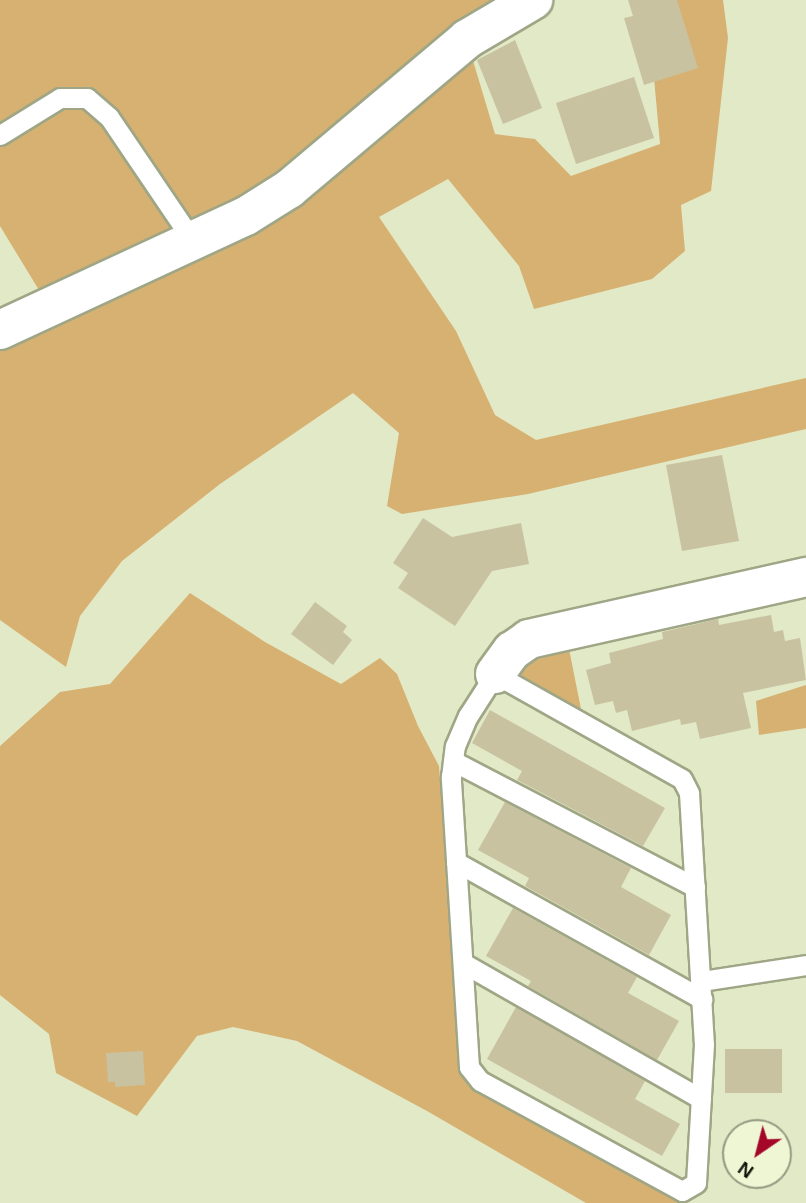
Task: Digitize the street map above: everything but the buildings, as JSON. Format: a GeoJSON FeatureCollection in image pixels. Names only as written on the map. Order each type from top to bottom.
{"type":"FeatureCollection","features":[{"type":"Feature","properties":{"kind":"street"},"geometry":{"type":"LineString","coordinates":[[0,330],[246,216],[289,189],[467,39],[533,0]]}},
{"type":"Feature","properties":{"kind":"street"},"geometry":{"type":"LineString","coordinates":[[495,674],[512,651],[529,639],[806,577]]}},
{"type":"Feature","properties":{"kind":"lane"},"geometry":{"type":"LineString","coordinates":[[0,135],[60,98],[87,98],[109,117],[193,242]]}},
{"type":"Feature","properties":{"kind":"lane"},"geometry":{"type":"LineString","coordinates":[[495,674],[682,779],[689,793],[702,990],[701,1099],[696,1183],[682,1191],[480,1081],[469,1067],[451,777],[455,746],[468,716],[495,674]]}},
{"type":"Feature","properties":{"kind":"lane"},"geometry":{"type":"LineString","coordinates":[[453,761],[695,887]]}},
{"type":"Feature","properties":{"kind":"lane"},"geometry":{"type":"LineString","coordinates":[[456,862],[702,990],[806,965]]}},
{"type":"Feature","properties":{"kind":"lane"},"geometry":{"type":"LineString","coordinates":[[463,963],[701,1099]]}},
{"type":"Feature","properties":{"kind":"shaded area"},"geometry":{"type":"Polygon","coordinates":[[[0,0],[518,0],[471,54],[495,134],[535,139],[571,176],[660,144],[654,78],[672,0],[723,0],[728,38],[711,191],[681,205],[685,251],[652,279],[534,309],[519,266],[448,179],[379,217],[456,331],[495,415],[536,440],[806,378],[806,429],[528,494],[402,514],[387,506],[399,433],[353,393],[220,484],[122,561],[80,616],[66,667],[0,620],[0,349],[59,323],[0,226],[0,0]]]}},
{"type":"Feature","properties":{"kind":"shaded area"},"geometry":{"type":"Polygon","coordinates":[[[190,593],[265,642],[341,684],[380,658],[397,674],[418,726],[439,766],[462,1076],[681,1203],[586,1203],[427,1111],[297,1041],[233,1027],[197,1036],[137,1116],[56,1073],[49,1034],[0,995],[0,746],[60,692],[110,684],[190,593]]]}},
{"type":"Feature","properties":{"kind":"shaded area"},"geometry":{"type":"Polygon","coordinates":[[[568,644],[581,709],[511,671],[518,662],[568,644]]]}},
{"type":"Feature","properties":{"kind":"shaded area"},"geometry":{"type":"Polygon","coordinates":[[[806,685],[806,728],[759,735],[756,701],[806,685]]]}}]}
